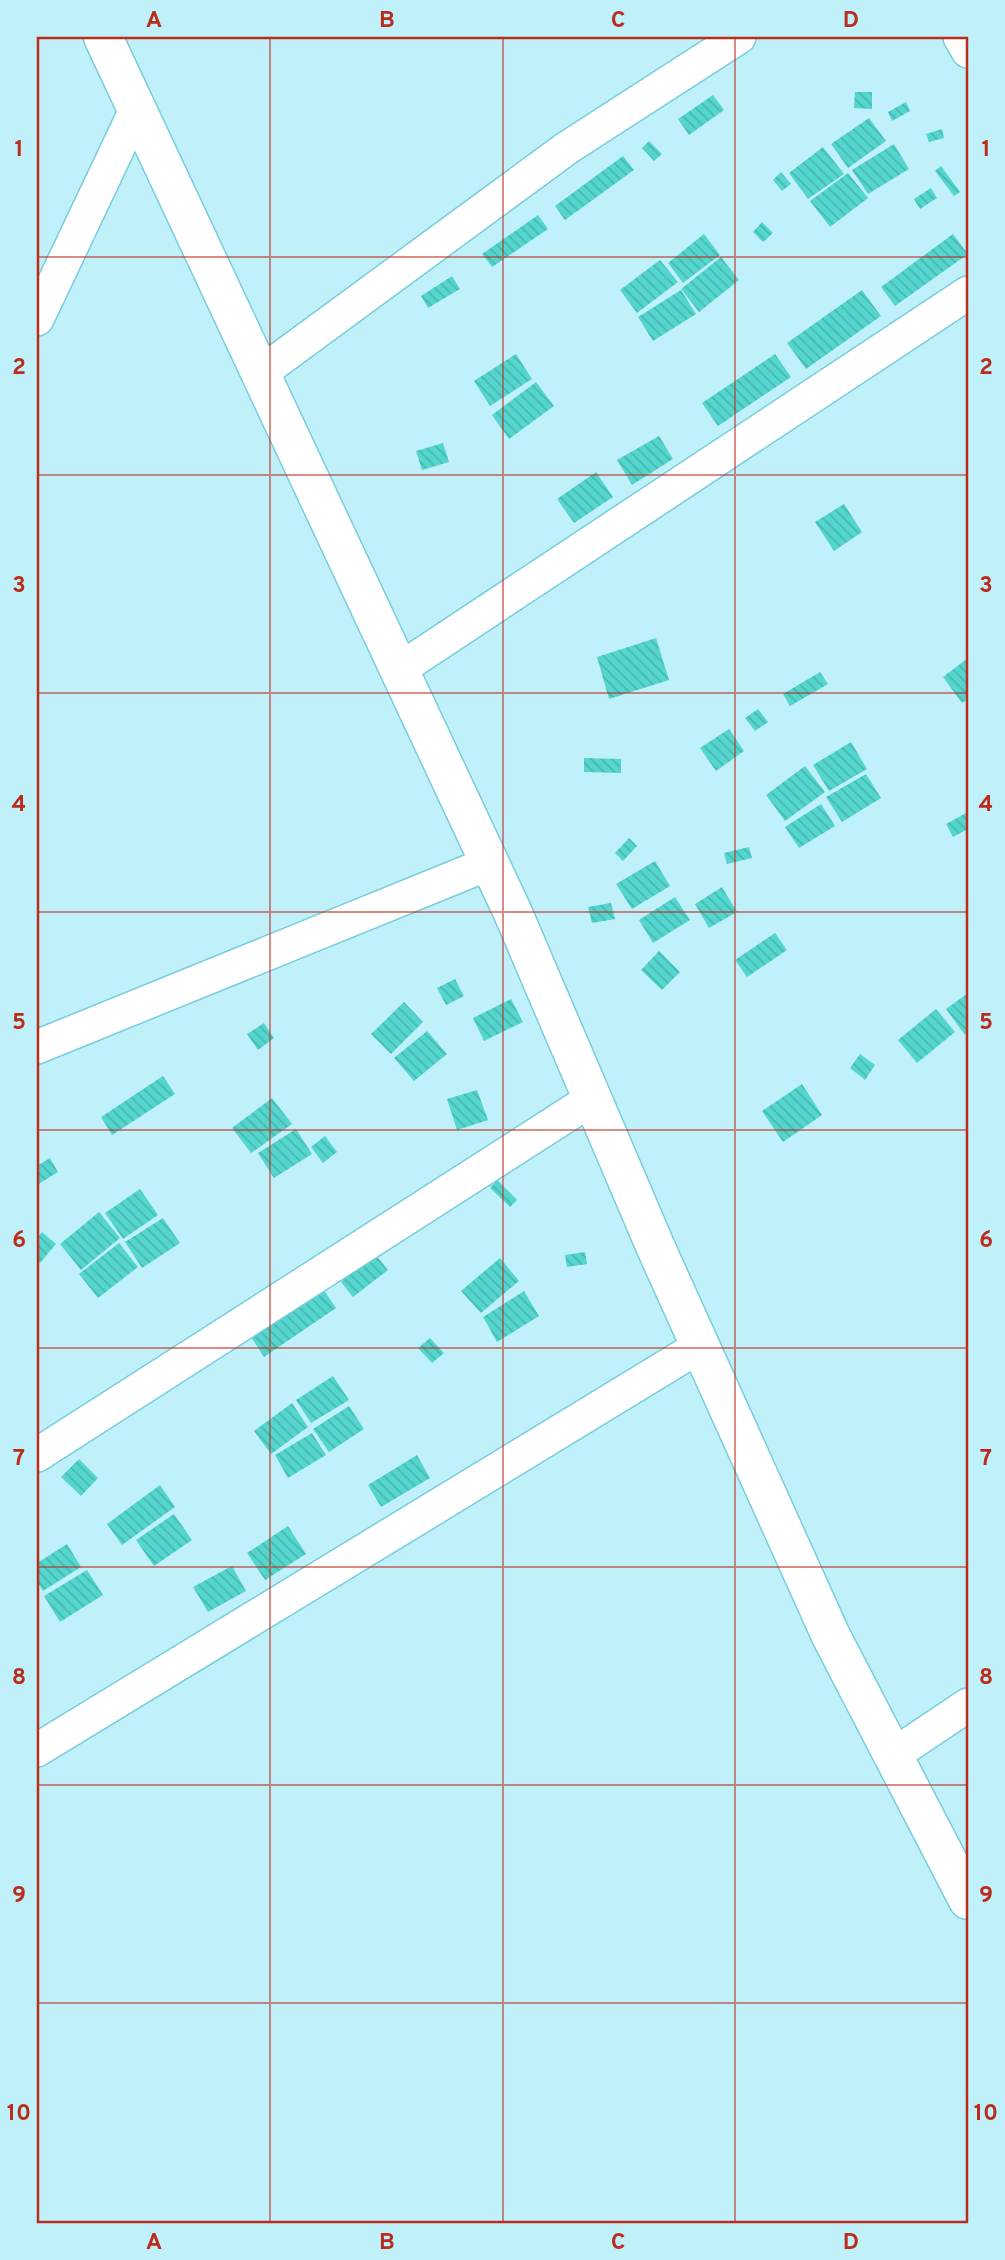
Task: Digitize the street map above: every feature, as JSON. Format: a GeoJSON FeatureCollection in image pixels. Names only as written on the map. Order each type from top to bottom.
{"type":"FeatureCollection","features":[{"type":"Feature","properties":{"kind":"street"},"geometry":{"type":"LineString","coordinates":[[103,37],[490,863],[700,1346],[831,1636],[968,1900]]}},
{"type":"Feature","properties":{"kind":"street"},"geometry":{"type":"LineString","coordinates":[[262,372],[567,148],[738,37]]}},
{"type":"Feature","properties":{"kind":"street"},"geometry":{"type":"LineString","coordinates":[[960,37],[968,51]]}},
{"type":"Feature","properties":{"kind":"street"},"geometry":{"type":"LineString","coordinates":[[37,319],[137,108]]}},
{"type":"Feature","properties":{"kind":"street"},"geometry":{"type":"LineString","coordinates":[[400,669],[968,293]]}},
{"type":"Feature","properties":{"kind":"street"},"geometry":{"type":"LineString","coordinates":[[37,1047],[490,863]]}},
{"type":"Feature","properties":{"kind":"street"},"geometry":{"type":"LineString","coordinates":[[37,1455],[592,1098]]}},
{"type":"Feature","properties":{"kind":"street"},"geometry":{"type":"LineString","coordinates":[[37,1750],[700,1346]]}},
{"type":"Feature","properties":{"kind":"street"},"geometry":{"type":"LineString","coordinates":[[892,1756],[968,1705]]}},
{"type":"Feature","properties":{"kind":"building"},"geometry":{"type":"Polygon","coordinates":[[[855,92],[872,92],[872,109],[854,108],[855,92]]]}},
{"type":"Feature","properties":{"kind":"building"},"geometry":{"type":"Polygon","coordinates":[[[713,95],[724,110],[689,135],[678,119],[713,95]]]}},
{"type":"Feature","properties":{"kind":"building"},"geometry":{"type":"Polygon","coordinates":[[[906,102],[910,111],[892,121],[888,112],[906,102]]]}},
{"type":"Feature","properties":{"kind":"building"},"geometry":{"type":"Polygon","coordinates":[[[869,118],[886,141],[848,168],[831,144],[869,118]]]}},
{"type":"Feature","properties":{"kind":"building"},"geometry":{"type":"Polygon","coordinates":[[[942,129],[944,138],[929,142],[926,134],[942,129]]]}},
{"type":"Feature","properties":{"kind":"building"},"geometry":{"type":"Polygon","coordinates":[[[649,141],[662,154],[654,161],[642,148],[649,141]]]}},
{"type":"Feature","properties":{"kind":"building"},"geometry":{"type":"Polygon","coordinates":[[[894,144],[909,169],[868,194],[852,170],[894,144]]]}},
{"type":"Feature","properties":{"kind":"building"},"geometry":{"type":"Polygon","coordinates":[[[823,147],[844,174],[808,199],[789,173],[823,147]]]}},
{"type":"Feature","properties":{"kind":"building"},"geometry":{"type":"Polygon","coordinates":[[[623,156],[634,170],[565,220],[555,206],[623,156]]]}},
{"type":"Feature","properties":{"kind":"building"},"geometry":{"type":"Polygon","coordinates":[[[941,166],[960,192],[954,196],[935,171],[941,166]]]}},
{"type":"Feature","properties":{"kind":"building"},"geometry":{"type":"Polygon","coordinates":[[[781,172],[791,184],[782,191],[773,180],[781,172]]]}},
{"type":"Feature","properties":{"kind":"building"},"geometry":{"type":"Polygon","coordinates":[[[848,173],[868,198],[830,227],[810,201],[848,173]]]}},
{"type":"Feature","properties":{"kind":"building"},"geometry":{"type":"Polygon","coordinates":[[[931,188],[937,198],[920,209],[914,199],[931,188]]]}},
{"type":"Feature","properties":{"kind":"building"},"geometry":{"type":"Polygon","coordinates":[[[538,215],[548,229],[492,267],[482,254],[538,215]]]}},
{"type":"Feature","properties":{"kind":"building"},"geometry":{"type":"Polygon","coordinates":[[[762,222],[773,233],[763,242],[753,232],[762,222]]]}},
{"type":"Feature","properties":{"kind":"building"},"geometry":{"type":"Polygon","coordinates":[[[704,234],[720,255],[683,283],[668,263],[704,234]]]}},
{"type":"Feature","properties":{"kind":"building"},"geometry":{"type":"Polygon","coordinates":[[[953,234],[968,254],[895,306],[881,287],[953,234]]]}},
{"type":"Feature","properties":{"kind":"building"},"geometry":{"type":"Polygon","coordinates":[[[721,257],[739,280],[699,312],[681,289],[721,257]]]}},
{"type":"Feature","properties":{"kind":"building"},"geometry":{"type":"Polygon","coordinates":[[[660,260],[678,282],[637,313],[620,290],[660,260]]]}},
{"type":"Feature","properties":{"kind":"building"},"geometry":{"type":"Polygon","coordinates":[[[452,276],[460,289],[428,308],[421,296],[452,276]]]}},
{"type":"Feature","properties":{"kind":"building"},"geometry":{"type":"Polygon","coordinates":[[[681,290],[696,314],[653,341],[638,317],[681,290]]]}},
{"type":"Feature","properties":{"kind":"building"},"geometry":{"type":"Polygon","coordinates":[[[862,290],[881,316],[806,369],[787,343],[862,290]]]}},
{"type":"Feature","properties":{"kind":"building"},"geometry":{"type":"Polygon","coordinates":[[[516,354],[532,379],[490,406],[474,381],[516,354]]]}},
{"type":"Feature","properties":{"kind":"building"},"geometry":{"type":"Polygon","coordinates":[[[775,354],[791,377],[718,426],[702,403],[775,354]]]}},
{"type":"Feature","properties":{"kind":"building"},"geometry":{"type":"Polygon","coordinates":[[[536,382],[554,406],[509,439],[492,415],[536,382]]]}},
{"type":"Feature","properties":{"kind":"building"},"geometry":{"type":"Polygon","coordinates":[[[659,436],[673,459],[632,485],[617,460],[659,436]]]}},
{"type":"Feature","properties":{"kind":"building"},"geometry":{"type":"Polygon","coordinates":[[[443,443],[449,462],[422,470],[416,451],[443,443]]]}},
{"type":"Feature","properties":{"kind":"building"},"geometry":{"type":"Polygon","coordinates":[[[596,472],[613,497],[574,523],[557,499],[596,472]]]}},
{"type":"Feature","properties":{"kind":"building"},"geometry":{"type":"Polygon","coordinates":[[[844,504],[862,532],[834,551],[815,522],[844,504]]]}},
{"type":"Feature","properties":{"kind":"building"},"geometry":{"type":"Polygon","coordinates":[[[656,638],[669,680],[609,699],[597,657],[656,638]]]}},
{"type":"Feature","properties":{"kind":"building"},"geometry":{"type":"Polygon","coordinates":[[[968,658],[968,699],[962,703],[943,677],[968,658]]]}},
{"type":"Feature","properties":{"kind":"building"},"geometry":{"type":"Polygon","coordinates":[[[820,672],[828,684],[790,706],[783,694],[820,672]]]}},
{"type":"Feature","properties":{"kind":"building"},"geometry":{"type":"Polygon","coordinates":[[[758,709],[768,722],[755,731],[745,718],[758,709]]]}},
{"type":"Feature","properties":{"kind":"building"},"geometry":{"type":"Polygon","coordinates":[[[729,729],[744,751],[716,771],[700,748],[729,729]]]}},
{"type":"Feature","properties":{"kind":"building"},"geometry":{"type":"Polygon","coordinates":[[[851,742],[867,769],[829,791],[813,765],[851,742]]]}},
{"type":"Feature","properties":{"kind":"building"},"geometry":{"type":"Polygon","coordinates":[[[584,758],[621,759],[621,773],[584,772],[584,758]]]}},
{"type":"Feature","properties":{"kind":"building"},"geometry":{"type":"Polygon","coordinates":[[[805,766],[825,792],[785,821],[766,795],[805,766]]]}},
{"type":"Feature","properties":{"kind":"building"},"geometry":{"type":"Polygon","coordinates":[[[866,774],[881,798],[842,822],[826,797],[866,774]]]}},
{"type":"Feature","properties":{"kind":"building"},"geometry":{"type":"Polygon","coordinates":[[[821,804],[835,826],[799,848],[785,827],[821,804]]]}},
{"type":"Feature","properties":{"kind":"building"},"geometry":{"type":"Polygon","coordinates":[[[968,812],[968,829],[953,837],[946,824],[968,812]]]}},
{"type":"Feature","properties":{"kind":"building"},"geometry":{"type":"Polygon","coordinates":[[[629,838],[637,846],[623,861],[615,853],[629,838]]]}},
{"type":"Feature","properties":{"kind":"building"},"geometry":{"type":"Polygon","coordinates":[[[749,847],[752,858],[727,864],[724,853],[749,847]]]}},
{"type":"Feature","properties":{"kind":"building"},"geometry":{"type":"Polygon","coordinates":[[[655,861],[670,886],[632,909],[616,884],[655,861]]]}},
{"type":"Feature","properties":{"kind":"building"},"geometry":{"type":"Polygon","coordinates":[[[722,887],[737,912],[709,928],[695,904],[722,887]]]}},
{"type":"Feature","properties":{"kind":"building"},"geometry":{"type":"Polygon","coordinates":[[[675,897],[690,920],[653,943],[639,920],[675,897]]]}},
{"type":"Feature","properties":{"kind":"building"},"geometry":{"type":"Polygon","coordinates":[[[611,903],[615,919],[592,923],[588,907],[611,903]]]}},
{"type":"Feature","properties":{"kind":"building"},"geometry":{"type":"Polygon","coordinates":[[[775,933],[787,950],[747,977],[735,960],[775,933]]]}},
{"type":"Feature","properties":{"kind":"building"},"geometry":{"type":"Polygon","coordinates":[[[659,951],[680,972],[662,990],[641,970],[659,951]]]}},
{"type":"Feature","properties":{"kind":"building"},"geometry":{"type":"Polygon","coordinates":[[[455,979],[464,996],[446,1005],[437,988],[455,979]]]}},
{"type":"Feature","properties":{"kind":"building"},"geometry":{"type":"Polygon","coordinates":[[[968,993],[968,1033],[965,1035],[946,1009],[968,993]]]}},
{"type":"Feature","properties":{"kind":"building"},"geometry":{"type":"Polygon","coordinates":[[[511,999],[523,1022],[484,1041],[473,1018],[511,999]]]}},
{"type":"Feature","properties":{"kind":"building"},"geometry":{"type":"Polygon","coordinates":[[[404,1002],[423,1022],[391,1054],[371,1034],[404,1002]]]}},
{"type":"Feature","properties":{"kind":"building"},"geometry":{"type":"Polygon","coordinates":[[[936,1009],[955,1032],[917,1063],[898,1040],[936,1009]]]}},
{"type":"Feature","properties":{"kind":"building"},"geometry":{"type":"Polygon","coordinates":[[[264,1023],[274,1038],[258,1050],[247,1034],[264,1023]]]}},
{"type":"Feature","properties":{"kind":"building"},"geometry":{"type":"Polygon","coordinates":[[[427,1031],[447,1054],[414,1081],[394,1058],[427,1031]]]}},
{"type":"Feature","properties":{"kind":"building"},"geometry":{"type":"Polygon","coordinates":[[[860,1054],[875,1065],[865,1080],[850,1068],[860,1054]]]}},
{"type":"Feature","properties":{"kind":"building"},"geometry":{"type":"Polygon","coordinates":[[[163,1076],[175,1094],[112,1135],[101,1117],[163,1076]]]}},
{"type":"Feature","properties":{"kind":"building"},"geometry":{"type":"Polygon","coordinates":[[[802,1084],[822,1115],[783,1142],[762,1111],[802,1084]]]}},
{"type":"Feature","properties":{"kind":"building"},"geometry":{"type":"Polygon","coordinates":[[[477,1090],[488,1120],[457,1130],[447,1099],[477,1090]]]}},
{"type":"Feature","properties":{"kind":"building"},"geometry":{"type":"Polygon","coordinates":[[[272,1098],[292,1124],[251,1153],[232,1128],[272,1098]]]}},
{"type":"Feature","properties":{"kind":"building"},"geometry":{"type":"Polygon","coordinates":[[[296,1129],[312,1154],[274,1178],[258,1153],[296,1129]]]}},
{"type":"Feature","properties":{"kind":"building"},"geometry":{"type":"Polygon","coordinates":[[[325,1136],[337,1152],[323,1163],[311,1147],[325,1136]]]}},
{"type":"Feature","properties":{"kind":"building"},"geometry":{"type":"Polygon","coordinates":[[[50,1158],[58,1172],[37,1185],[37,1166],[50,1158]]]}},
{"type":"Feature","properties":{"kind":"building"},"geometry":{"type":"Polygon","coordinates":[[[497,1180],[517,1200],[510,1207],[490,1188],[497,1180]]]}},
{"type":"Feature","properties":{"kind":"building"},"geometry":{"type":"Polygon","coordinates":[[[140,1189],[158,1215],[123,1239],[105,1213],[140,1189]]]}},
{"type":"Feature","properties":{"kind":"building"},"geometry":{"type":"Polygon","coordinates":[[[99,1212],[120,1238],[81,1270],[60,1244],[99,1212]]]}},
{"type":"Feature","properties":{"kind":"building"},"geometry":{"type":"Polygon","coordinates":[[[163,1218],[180,1243],[142,1268],[125,1242],[163,1218]]]}},
{"type":"Feature","properties":{"kind":"building"},"geometry":{"type":"Polygon","coordinates":[[[42,1232],[56,1244],[40,1263],[37,1260],[37,1238],[42,1232]]]}},
{"type":"Feature","properties":{"kind":"building"},"geometry":{"type":"Polygon","coordinates":[[[119,1243],[138,1267],[98,1298],[79,1274],[119,1243]]]}},
{"type":"Feature","properties":{"kind":"building"},"geometry":{"type":"Polygon","coordinates":[[[585,1252],[587,1264],[567,1267],[565,1255],[585,1252]]]}},
{"type":"Feature","properties":{"kind":"building"},"geometry":{"type":"Polygon","coordinates":[[[375,1254],[388,1270],[353,1297],[341,1282],[375,1254]]]}},
{"type":"Feature","properties":{"kind":"building"},"geometry":{"type":"Polygon","coordinates":[[[500,1258],[519,1281],[481,1313],[461,1291],[500,1258]]]}},
{"type":"Feature","properties":{"kind":"building"},"geometry":{"type":"Polygon","coordinates":[[[323,1289],[336,1308],[264,1357],[251,1337],[323,1289]]]}},
{"type":"Feature","properties":{"kind":"building"},"geometry":{"type":"Polygon","coordinates":[[[524,1291],[539,1316],[497,1342],[483,1317],[524,1291]]]}},
{"type":"Feature","properties":{"kind":"building"},"geometry":{"type":"Polygon","coordinates":[[[430,1338],[444,1353],[432,1363],[418,1348],[430,1338]]]}},
{"type":"Feature","properties":{"kind":"building"},"geometry":{"type":"Polygon","coordinates":[[[333,1376],[349,1400],[311,1423],[296,1400],[333,1376]]]}},
{"type":"Feature","properties":{"kind":"building"},"geometry":{"type":"Polygon","coordinates":[[[292,1403],[308,1427],[271,1454],[254,1431],[292,1403]]]}},
{"type":"Feature","properties":{"kind":"building"},"geometry":{"type":"Polygon","coordinates":[[[349,1406],[364,1429],[329,1452],[313,1429],[349,1406]]]}},
{"type":"Feature","properties":{"kind":"building"},"geometry":{"type":"Polygon","coordinates":[[[312,1433],[326,1455],[288,1478],[275,1455],[312,1433]]]}},
{"type":"Feature","properties":{"kind":"building"},"geometry":{"type":"Polygon","coordinates":[[[417,1455],[430,1478],[381,1507],[368,1485],[417,1455]]]}},
{"type":"Feature","properties":{"kind":"building"},"geometry":{"type":"Polygon","coordinates":[[[79,1459],[98,1478],[81,1496],[61,1477],[79,1459]]]}},
{"type":"Feature","properties":{"kind":"building"},"geometry":{"type":"Polygon","coordinates":[[[160,1485],[175,1507],[122,1545],[107,1524],[160,1485]]]}},
{"type":"Feature","properties":{"kind":"building"},"geometry":{"type":"Polygon","coordinates":[[[174,1514],[192,1540],[154,1566],[136,1540],[174,1514]]]}},
{"type":"Feature","properties":{"kind":"building"},"geometry":{"type":"Polygon","coordinates":[[[288,1526],[306,1554],[265,1580],[247,1553],[288,1526]]]}},
{"type":"Feature","properties":{"kind":"building"},"geometry":{"type":"Polygon","coordinates":[[[67,1544],[81,1567],[43,1591],[37,1581],[37,1563],[67,1544]]]}},
{"type":"Feature","properties":{"kind":"building"},"geometry":{"type":"Polygon","coordinates":[[[232,1566],[246,1591],[208,1612],[193,1587],[232,1566]]]}},
{"type":"Feature","properties":{"kind":"building"},"geometry":{"type":"Polygon","coordinates":[[[87,1570],[103,1595],[60,1622],[44,1596],[87,1570]]]}}]}
